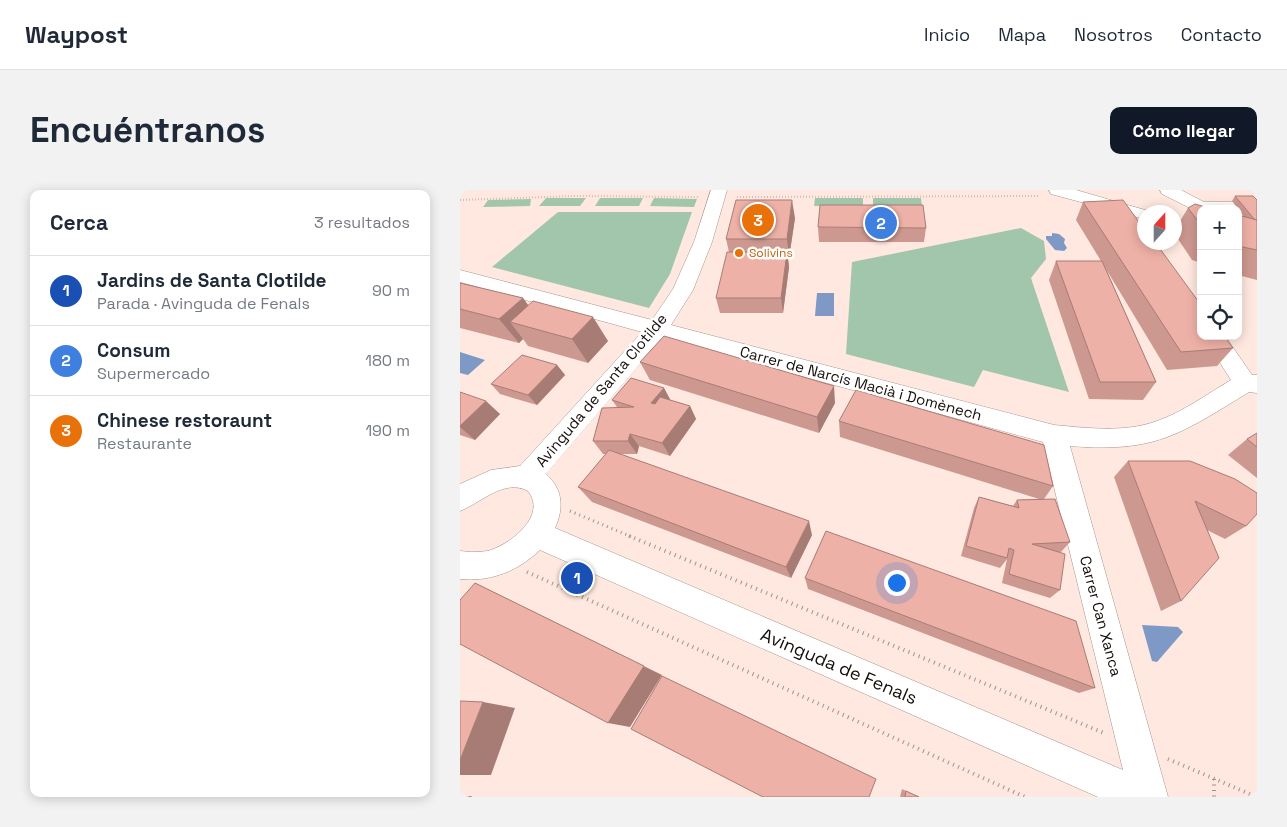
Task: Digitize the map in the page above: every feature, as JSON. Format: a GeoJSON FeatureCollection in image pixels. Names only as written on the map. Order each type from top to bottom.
{"type":"FeatureCollection","features":[{"type":"Feature","properties":{"kind":"street"},"geometry":{"type":"LineString","coordinates":[[1057,190],[1078,196],[1137,206]]}},
{"type":"Feature","properties":{"kind":"street"},"geometry":{"type":"LineString","coordinates":[[1168,190],[1194,219],[1257,207]]}},
{"type":"Feature","properties":{"kind":"street","name":"Avinguda de Santa Clotilde"},"geometry":{"type":"LineString","coordinates":[[526,478],[657,329],[683,290],[703,242],[718,193]]}},
{"type":"Feature","properties":{"kind":"street","name":"Carrer de Narcís Macià i Domènech"},"geometry":{"type":"LineString","coordinates":[[460,276],[1054,435],[1101,439],[1141,435],[1171,426],[1251,384]]}},
{"type":"Feature","properties":{"kind":"street"},"geometry":{"type":"LineString","coordinates":[[1217,340],[1251,384]]}},
{"type":"Feature","properties":{"kind":"street","name":"Carrer Can Xanca"},"geometry":{"type":"LineString","coordinates":[[1054,435],[1148,797]]}},
{"type":"Feature","properties":{"kind":"street"},"geometry":{"type":"LineString","coordinates":[[460,499],[483,484],[498,478],[526,478],[538,484],[546,492],[547,512],[538,533],[525,546],[509,557],[464,571]]}},
{"type":"Feature","properties":{"kind":"street","name":"Avinguda de Fenals"},"geometry":{"type":"LineString","coordinates":[[538,533],[560,545],[1142,797]]}},
{"type":"Feature","properties":{"kind":"path"},"geometry":{"type":"LineString","coordinates":[[460,200],[718,193],[1078,196]]}},
{"type":"Feature","properties":{"kind":"path"},"geometry":{"type":"LineString","coordinates":[[562,508],[1257,797]]}},
{"type":"Feature","properties":{"kind":"path"},"geometry":{"type":"LineString","coordinates":[[522,570],[1025,797]]}},
{"type":"Feature","properties":{"kind":"path"},"geometry":{"type":"LineString","coordinates":[[1214,779],[1214,797]]}},
{"type":"Feature","properties":{"kind":"green space"},"geometry":{"type":"Polygon","coordinates":[[[546,198],[586,198],[580,206],[539,206],[546,198]]]}},
{"type":"Feature","properties":{"kind":"green space"},"geometry":{"type":"Polygon","coordinates":[[[600,198],[643,198],[639,206],[595,206],[600,198]]]}},
{"type":"Feature","properties":{"kind":"green space"},"geometry":{"type":"Polygon","coordinates":[[[654,198],[697,199],[694,207],[650,206],[654,198]]]}},
{"type":"Feature","properties":{"kind":"green space"},"geometry":{"type":"Polygon","coordinates":[[[815,198],[863,198],[863,206],[814,206],[815,198]]]}},
{"type":"Feature","properties":{"kind":"green space"},"geometry":{"type":"Polygon","coordinates":[[[873,198],[921,198],[922,206],[873,206],[873,198]]]}},
{"type":"Feature","properties":{"kind":"green space"},"geometry":{"type":"Polygon","coordinates":[[[531,199],[530,206],[483,207],[488,200],[531,199]]]}},
{"type":"Feature","properties":{"kind":"green space"},"geometry":{"type":"Polygon","coordinates":[[[558,212],[692,212],[670,274],[649,308],[492,267],[558,212]]]}},
{"type":"Feature","properties":{"kind":"green space"},"geometry":{"type":"Polygon","coordinates":[[[1021,228],[1044,241],[1046,259],[1031,278],[1069,392],[983,370],[974,387],[846,354],[852,262],[1021,228]]]}},
{"type":"Feature","properties":{"kind":"water"},"geometry":{"type":"Polygon","coordinates":[[[1052,233],[1059,234],[1065,239],[1064,243],[1067,248],[1064,251],[1055,250],[1046,239],[1046,236],[1052,236],[1052,233]]]}},
{"type":"Feature","properties":{"kind":"water"},"geometry":{"type":"Polygon","coordinates":[[[817,293],[834,293],[834,316],[815,316],[817,293]]]}},
{"type":"Feature","properties":{"kind":"water"},"geometry":{"type":"Polygon","coordinates":[[[460,352],[485,360],[468,375],[460,373],[460,352]]]}},
{"type":"Feature","properties":{"kind":"water"},"geometry":{"type":"Polygon","coordinates":[[[1142,625],[1178,627],[1183,632],[1157,662],[1152,661],[1142,625]]]}},
{"type":"Feature","properties":{"kind":"building"},"geometry":{"type":"Polygon","coordinates":[[[1235,196],[1253,196],[1257,200],[1257,220],[1254,219],[1235,196]]]}},
{"type":"Feature","properties":{"kind":"building"},"geometry":{"type":"Polygon","coordinates":[[[736,200],[792,200],[787,239],[726,239],[736,200]]]}},
{"type":"Feature","properties":{"kind":"building"},"geometry":{"type":"Polygon","coordinates":[[[1123,200],[1137,219],[1137,250],[1161,250],[1197,300],[1197,340],[1227,340],[1233,348],[1181,352],[1083,202],[1123,200]]]}},
{"type":"Feature","properties":{"kind":"building"},"geometry":{"type":"Polygon","coordinates":[[[1195,204],[1198,205],[1197,220],[1188,208],[1195,204]]]}},
{"type":"Feature","properties":{"kind":"building"},"geometry":{"type":"Polygon","coordinates":[[[820,205],[923,205],[926,228],[818,227],[820,205]]]}},
{"type":"Feature","properties":{"kind":"building"},"geometry":{"type":"Polygon","coordinates":[[[1242,216],[1257,220],[1257,250],[1242,247],[1242,216]]]}},
{"type":"Feature","properties":{"kind":"building"},"geometry":{"type":"Polygon","coordinates":[[[727,252],[787,252],[781,298],[716,298],[727,252]]]}},
{"type":"Feature","properties":{"kind":"building"},"geometry":{"type":"Polygon","coordinates":[[[1056,261],[1102,261],[1156,382],[1100,382],[1056,261]]]}},
{"type":"Feature","properties":{"kind":"building"},"geometry":{"type":"Polygon","coordinates":[[[460,283],[523,298],[499,319],[460,309],[460,283]]]}},
{"type":"Feature","properties":{"kind":"building"},"geometry":{"type":"Polygon","coordinates":[[[533,301],[593,317],[572,339],[510,322],[533,301]]]}},
{"type":"Feature","properties":{"kind":"building"},"geometry":{"type":"Polygon","coordinates":[[[664,336],[834,386],[817,417],[640,362],[664,336]]]}},
{"type":"Feature","properties":{"kind":"building"},"geometry":{"type":"Polygon","coordinates":[[[522,355],[557,365],[528,395],[491,384],[522,355]]]}},
{"type":"Feature","properties":{"kind":"building"},"geometry":{"type":"Polygon","coordinates":[[[631,378],[664,388],[651,403],[655,404],[660,397],[690,406],[662,443],[630,434],[628,441],[593,441],[602,408],[634,407],[612,400],[631,378]]]}},
{"type":"Feature","properties":{"kind":"building"},"geometry":{"type":"Polygon","coordinates":[[[856,390],[1044,445],[1053,486],[839,421],[856,390]]]}},
{"type":"Feature","properties":{"kind":"building"},"geometry":{"type":"Polygon","coordinates":[[[460,392],[486,401],[460,426],[460,392]]]}},
{"type":"Feature","properties":{"kind":"building"},"geometry":{"type":"Polygon","coordinates":[[[1257,433],[1257,447],[1247,439],[1257,433]]]}},
{"type":"Feature","properties":{"kind":"building"},"geometry":{"type":"Polygon","coordinates":[[[609,450],[809,521],[786,567],[578,487],[609,450]]]}},
{"type":"Feature","properties":{"kind":"building"},"geometry":{"type":"Polygon","coordinates":[[[1128,461],[1190,461],[1235,479],[1257,493],[1257,514],[1246,526],[1195,501],[1219,558],[1181,601],[1128,461]]]}},
{"type":"Feature","properties":{"kind":"building"},"geometry":{"type":"Polygon","coordinates":[[[979,497],[1019,508],[1017,500],[1055,499],[1070,542],[1032,544],[1065,554],[1060,590],[1009,574],[1014,550],[1009,548],[1007,558],[966,546],[979,497]]]}},
{"type":"Feature","properties":{"kind":"building"},"geometry":{"type":"Polygon","coordinates":[[[826,531],[1076,621],[1095,688],[805,578],[826,531]]]}},
{"type":"Feature","properties":{"kind":"building"},"geometry":{"type":"Polygon","coordinates":[[[475,583],[644,666],[608,723],[460,644],[460,600],[475,583]]]}},
{"type":"Feature","properties":{"kind":"building"},"geometry":{"type":"Polygon","coordinates":[[[662,676],[876,779],[869,797],[763,797],[631,729],[662,676]]]}},
{"type":"Feature","properties":{"kind":"building"},"geometry":{"type":"Polygon","coordinates":[[[460,701],[483,702],[460,760],[460,701]]]}},
{"type":"Feature","properties":{"kind":"building"},"geometry":{"type":"Polygon","coordinates":[[[906,791],[919,797],[905,797],[906,791]]]}},
{"type":"Feature","properties":{"kind":"place","name":"Chinese restoraunt"},"geometry":{"type":"Point","coordinates":[758,220]}},
{"type":"Feature","properties":{"kind":"place","name":"Consum"},"geometry":{"type":"Point","coordinates":[881,223]}},
{"type":"Feature","properties":{"kind":"place","name":"Solivins"},"geometry":{"type":"Point","coordinates":[739,253]}},
{"type":"Feature","properties":{"kind":"place","name":"Jardins de Santa Clotilde"},"geometry":{"type":"Point","coordinates":[577,578]}}]}
